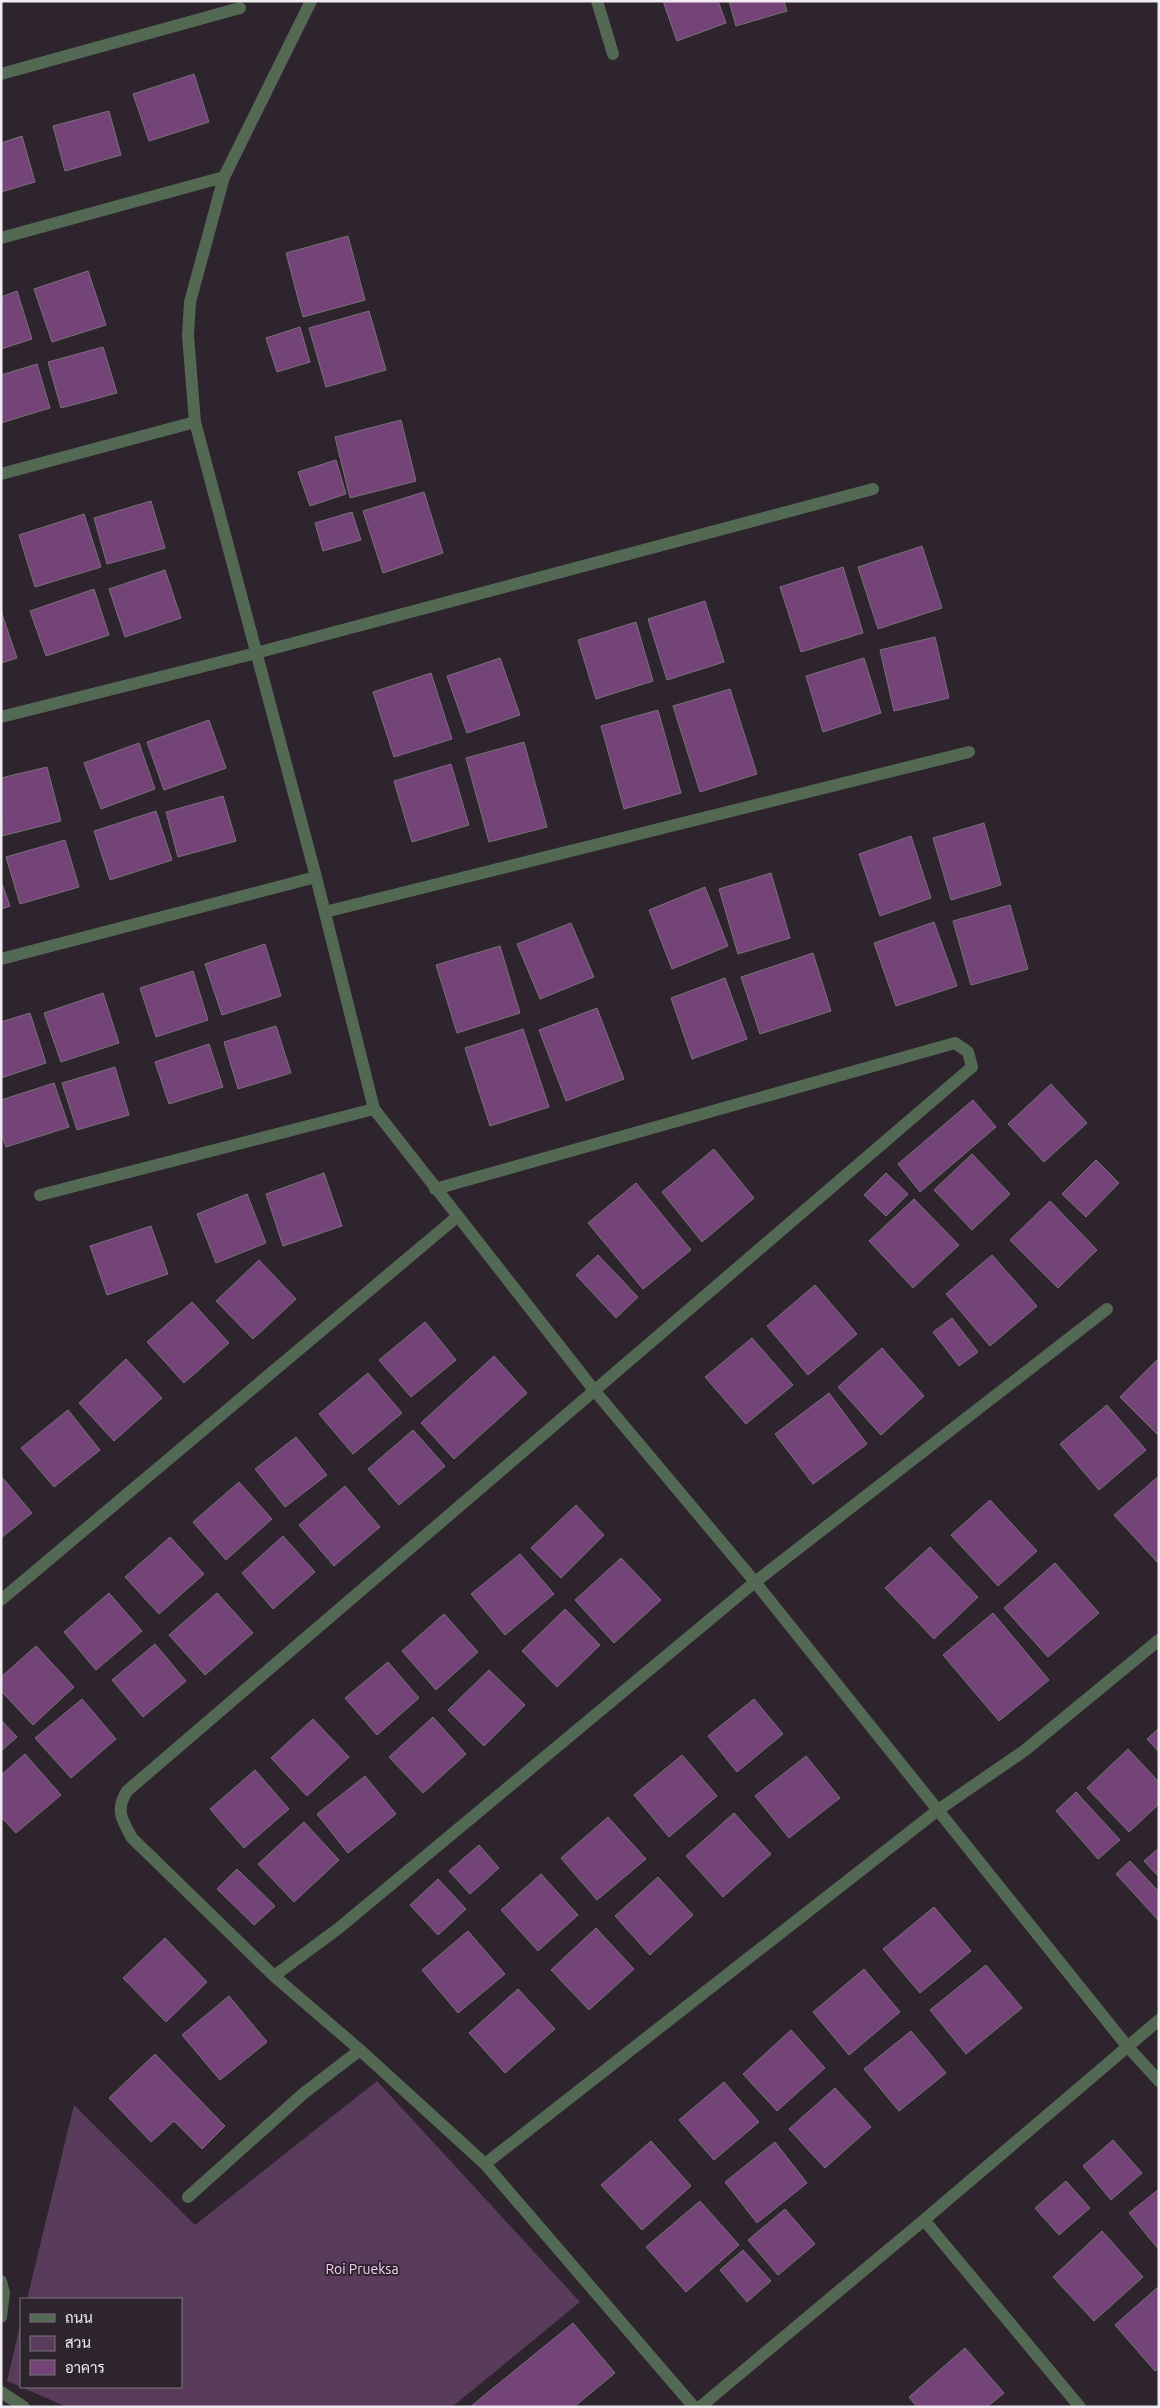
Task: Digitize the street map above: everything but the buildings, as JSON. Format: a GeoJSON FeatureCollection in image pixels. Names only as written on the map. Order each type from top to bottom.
{"type":"FeatureCollection","features":[{"type":"Feature","properties":{"kind":"street"},"geometry":{"type":"LineString","coordinates":[[312,1],[224,177],[190,302],[188,336],[195,422],[316,877],[374,1109],[594,1390],[755,1582],[1127,2046],[1159,2081]]}},
{"type":"Feature","properties":{"kind":"street"},"geometry":{"type":"LineString","coordinates":[[597,1],[613,54]]}},
{"type":"Feature","properties":{"kind":"street"},"geometry":{"type":"LineString","coordinates":[[1,74],[240,8]]}},
{"type":"Feature","properties":{"kind":"street"},"geometry":{"type":"LineString","coordinates":[[1,238],[224,177]]}},
{"type":"Feature","properties":{"kind":"street"},"geometry":{"type":"LineString","coordinates":[[1,474],[195,422]]}},
{"type":"Feature","properties":{"kind":"street"},"geometry":{"type":"LineString","coordinates":[[1,717],[256,653],[873,489]]}},
{"type":"Feature","properties":{"kind":"street"},"geometry":{"type":"LineString","coordinates":[[325,912],[969,752]]}},
{"type":"Feature","properties":{"kind":"street"},"geometry":{"type":"LineString","coordinates":[[1,959],[316,877]]}},
{"type":"Feature","properties":{"kind":"street"},"geometry":{"type":"LineString","coordinates":[[435,1189],[955,1043],[968,1052],[972,1067],[127,1791],[120,1802],[121,1819],[132,1838],[274,1976],[360,2050],[485,2164],[694,2407]]}},
{"type":"Feature","properties":{"kind":"street"},"geometry":{"type":"LineString","coordinates":[[40,1195],[374,1109]]}},
{"type":"Feature","properties":{"kind":"street"},"geometry":{"type":"LineString","coordinates":[[1,1600],[458,1216]]}},
{"type":"Feature","properties":{"kind":"street"},"geometry":{"type":"LineString","coordinates":[[274,1976],[340,1928],[755,1582],[1107,1309]]}},
{"type":"Feature","properties":{"kind":"street"},"geometry":{"type":"LineString","coordinates":[[485,2164],[938,1810],[1024,1751],[1159,1640]]}},
{"type":"Feature","properties":{"kind":"street"},"geometry":{"type":"LineString","coordinates":[[700,2407],[1159,2020]]}},
{"type":"Feature","properties":{"kind":"street"},"geometry":{"type":"LineString","coordinates":[[188,2197],[304,2093],[360,2050]]}},
{"type":"Feature","properties":{"kind":"street"},"geometry":{"type":"LineString","coordinates":[[924,2220],[1080,2407]]}},
{"type":"Feature","properties":{"kind":"street"},"geometry":{"type":"LineString","coordinates":[[1,2281],[4,2293],[1,2316]]}},
{"type":"Feature","properties":{"kind":"street"},"geometry":{"type":"LineString","coordinates":[[1,2392],[24,2407]]}},
{"type":"Feature","properties":{"kind":"green space","name":"Roi Prueksa"},"geometry":{"type":"Polygon","coordinates":[[[377,2081],[580,2302],[452,2407],[67,2407],[23,2388],[182,2388],[182,2298],[27,2298],[74,2105],[195,2225],[377,2081]]]}},
{"type":"Feature","properties":{"kind":"green space","name":"Roi Prueksa"},"geometry":{"type":"Polygon","coordinates":[[[20,2325],[20,2387],[7,2381],[20,2325]]]}}]}
